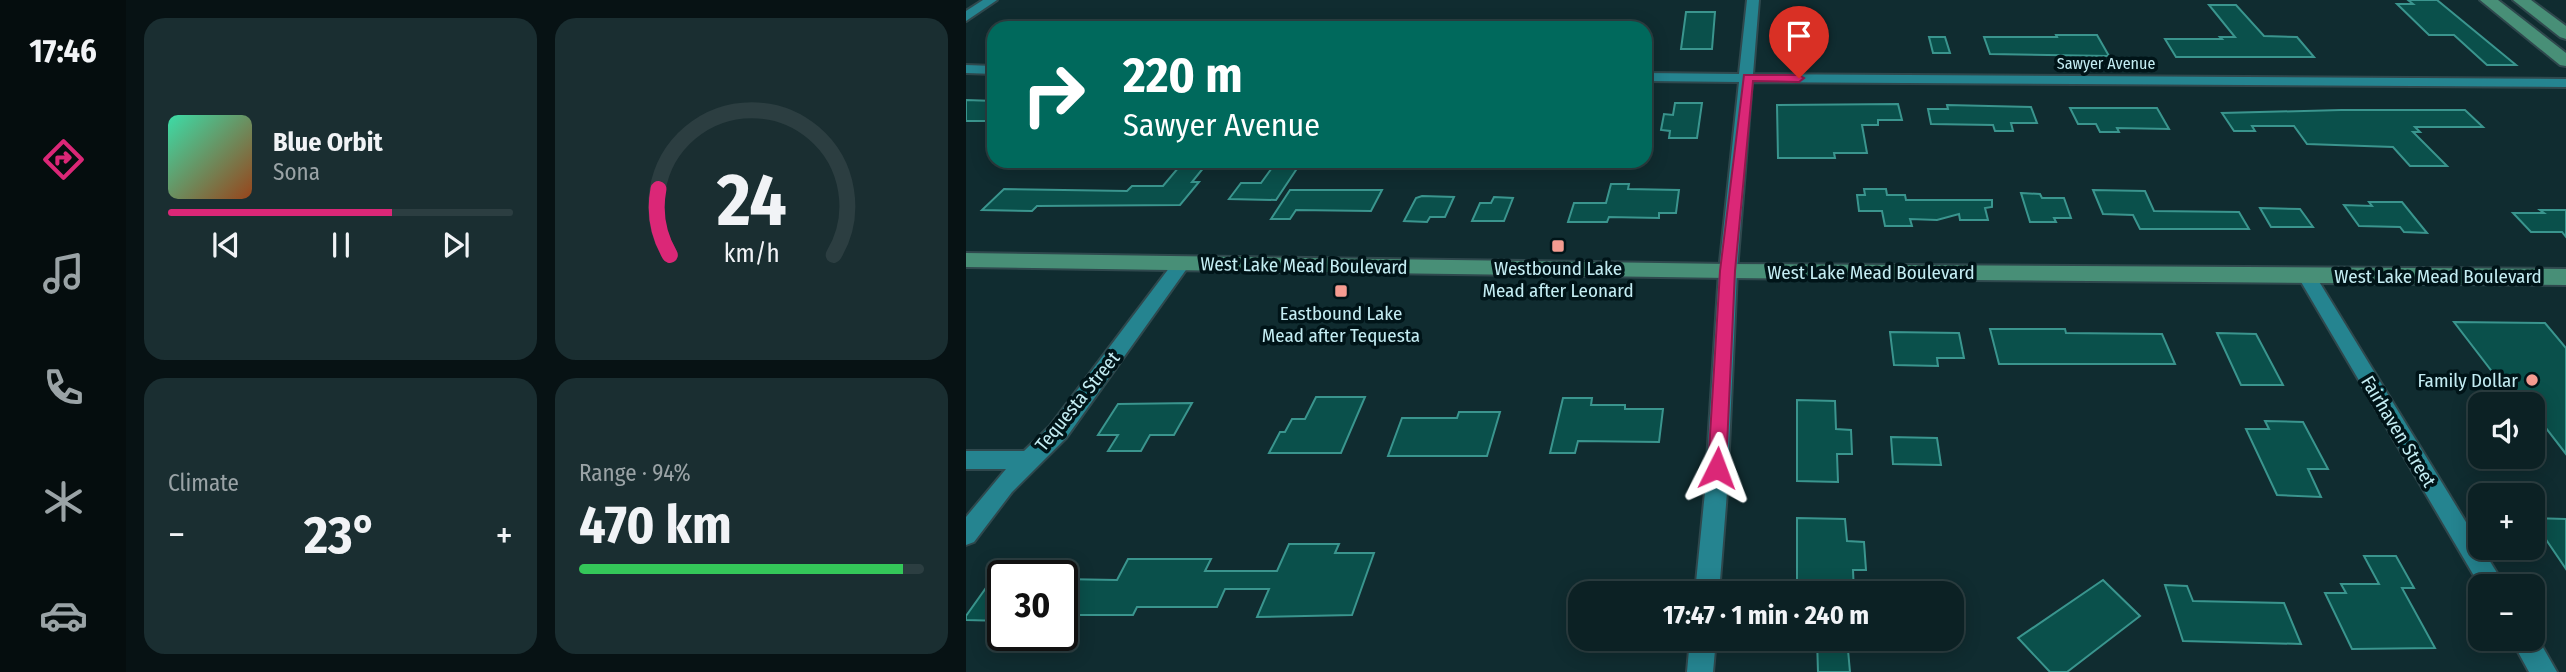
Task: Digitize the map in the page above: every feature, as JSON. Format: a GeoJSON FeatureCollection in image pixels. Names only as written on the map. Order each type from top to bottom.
{"type":"FeatureCollection","features":[{"type":"Feature","properties":{"kind":"main road"},"geometry":{"type":"LineString","coordinates":[[2488,0],[2566,61]]}},
{"type":"Feature","properties":{"kind":"main road"},"geometry":{"type":"LineString","coordinates":[[2521,0],[2566,34]]}},
{"type":"Feature","properties":{"kind":"main road","name":"West Lake Mead Boulevard"},"geometry":{"type":"LineString","coordinates":[[966,260],[1728,271],[2566,277]]}},
{"type":"Feature","properties":{"kind":"street"},"geometry":{"type":"LineString","coordinates":[[966,17],[991,0]]}},
{"type":"Feature","properties":{"kind":"street"},"geometry":{"type":"LineString","coordinates":[[1708,581],[1716,492],[1728,271],[1748,78],[1753,0]]}},
{"type":"Feature","properties":{"kind":"street"},"geometry":{"type":"LineString","coordinates":[[966,69],[987,70]]}},
{"type":"Feature","properties":{"kind":"street","name":"Sawyer Avenue"},"geometry":{"type":"LineString","coordinates":[[1652,77],[2566,83]]}},
{"type":"Feature","properties":{"kind":"street","name":"Tequesta Street"},"geometry":{"type":"LineString","coordinates":[[966,535],[1004,485],[1058,432],[1182,263]]}},
{"type":"Feature","properties":{"kind":"street","name":"Fairhaven Street"},"geometry":{"type":"LineString","coordinates":[[2306,275],[2486,574]]}},
{"type":"Feature","properties":{"kind":"street"},"geometry":{"type":"LineString","coordinates":[[966,460],[1028,460]]}},
{"type":"Feature","properties":{"kind":"street"},"geometry":{"type":"LineString","coordinates":[[1700,672],[1702,651]]}},
{"type":"Feature","properties":{"kind":"street"},"geometry":{"type":"LineString","coordinates":[[2531,651],[2544,672]]}},
{"type":"Feature","properties":{"kind":"building"},"geometry":{"type":"Polygon","coordinates":[[[2408,0],[2437,0],[2516,65],[2487,65],[2454,35],[2429,35],[2397,4],[2413,4],[2408,0]]]}},
{"type":"Feature","properties":{"kind":"building"},"geometry":{"type":"Polygon","coordinates":[[[2209,5],[2236,5],[2264,36],[2297,37],[2314,57],[2176,57],[2165,39],[2235,37],[2209,5]]]}},
{"type":"Feature","properties":{"kind":"building"},"geometry":{"type":"Polygon","coordinates":[[[1686,12],[1715,12],[1712,49],[1681,49],[1686,12]]]}},
{"type":"Feature","properties":{"kind":"building"},"geometry":{"type":"Polygon","coordinates":[[[1804,35],[1821,35],[1822,53],[1804,53],[1804,35]]]}},
{"type":"Feature","properties":{"kind":"building"},"geometry":{"type":"Polygon","coordinates":[[[2056,35],[2097,35],[2109,56],[1990,54],[1984,37],[2057,37],[2056,35]]]}},
{"type":"Feature","properties":{"kind":"building"},"geometry":{"type":"Polygon","coordinates":[[[1929,37],[1945,37],[1950,53],[1933,53],[1929,37]]]}},
{"type":"Feature","properties":{"kind":"building"},"geometry":{"type":"Polygon","coordinates":[[[966,100],[987,101],[987,121],[966,121],[966,100]]]}},
{"type":"Feature","properties":{"kind":"building"},"geometry":{"type":"Polygon","coordinates":[[[1675,103],[1702,103],[1697,138],[1669,138],[1670,131],[1661,130],[1664,114],[1673,115],[1675,103]]]}},
{"type":"Feature","properties":{"kind":"building"},"geometry":{"type":"Polygon","coordinates":[[[1898,104],[1902,120],[1878,120],[1878,125],[1862,125],[1867,153],[1834,153],[1835,158],[1778,158],[1777,105],[1898,104]]]}},
{"type":"Feature","properties":{"kind":"building"},"geometry":{"type":"Polygon","coordinates":[[[1947,105],[2031,107],[2037,123],[2011,123],[2013,131],[1995,131],[1993,125],[1931,124],[1928,109],[1948,109],[1947,105]]]}},
{"type":"Feature","properties":{"kind":"building"},"geometry":{"type":"Polygon","coordinates":[[[2070,108],[2157,108],[2169,129],[2117,128],[2119,132],[2100,132],[2096,124],[2078,124],[2070,108]]]}},
{"type":"Feature","properties":{"kind":"building"},"geometry":{"type":"Polygon","coordinates":[[[2465,110],[2483,127],[2415,127],[2420,132],[2413,132],[2447,166],[2410,166],[2393,147],[2307,144],[2294,126],[2252,126],[2255,131],[2234,131],[2222,113],[2465,110]]]}},
{"type":"Feature","properties":{"kind":"building"},"geometry":{"type":"Polygon","coordinates":[[[1178,168],[1203,168],[1192,182],[1199,182],[1180,205],[1037,206],[1032,211],[982,210],[1004,189],[1127,191],[1132,186],[1163,186],[1178,168]]]}},
{"type":"Feature","properties":{"kind":"building"},"geometry":{"type":"Polygon","coordinates":[[[1272,168],[1297,168],[1276,200],[1229,199],[1241,183],[1261,183],[1272,168]]]}},
{"type":"Feature","properties":{"kind":"building"},"geometry":{"type":"Polygon","coordinates":[[[1611,184],[1629,184],[1628,189],[1679,190],[1676,213],[1659,213],[1659,218],[1609,217],[1607,222],[1568,222],[1574,203],[1606,203],[1611,184]]]}},
{"type":"Feature","properties":{"kind":"building"},"geometry":{"type":"Polygon","coordinates":[[[1864,189],[1886,189],[1887,195],[1905,195],[1906,200],[1992,200],[1992,207],[1985,208],[1988,220],[1960,220],[1959,214],[1937,220],[1910,219],[1912,226],[1885,226],[1882,211],[1859,211],[1857,195],[1865,195],[1864,189]]]}},
{"type":"Feature","properties":{"kind":"building"},"geometry":{"type":"Polygon","coordinates":[[[1290,190],[1382,190],[1371,211],[1296,210],[1290,219],[1271,219],[1290,190]]]}},
{"type":"Feature","properties":{"kind":"building"},"geometry":{"type":"Polygon","coordinates":[[[2093,190],[2145,191],[2154,211],[2239,212],[2249,229],[2140,229],[2133,215],[2103,214],[2093,190]]]}},
{"type":"Feature","properties":{"kind":"building"},"geometry":{"type":"Polygon","coordinates":[[[2021,193],[2040,194],[2042,198],[2064,198],[2071,218],[2054,218],[2056,222],[2030,222],[2021,193]]]}},
{"type":"Feature","properties":{"kind":"building"},"geometry":{"type":"Polygon","coordinates":[[[1454,197],[1445,217],[1430,217],[1427,222],[1404,221],[1416,198],[1454,197]]]}},
{"type":"Feature","properties":{"kind":"building"},"geometry":{"type":"Polygon","coordinates":[[[1494,197],[1513,198],[1504,221],[1472,221],[1480,203],[1491,203],[1494,197]]]}},
{"type":"Feature","properties":{"kind":"building"},"geometry":{"type":"Polygon","coordinates":[[[2369,202],[2402,202],[2427,233],[2404,232],[2400,227],[2359,226],[2344,205],[2372,206],[2369,202]]]}},
{"type":"Feature","properties":{"kind":"building"},"geometry":{"type":"Polygon","coordinates":[[[2260,208],[2300,209],[2313,227],[2271,227],[2260,208]]]}},
{"type":"Feature","properties":{"kind":"building"},"geometry":{"type":"Polygon","coordinates":[[[2540,210],[2566,210],[2566,237],[2562,232],[2531,232],[2513,213],[2544,213],[2540,210]]]}},
{"type":"Feature","properties":{"kind":"building","name":"Family Dollar"},"geometry":{"type":"Polygon","coordinates":[[[2454,322],[2545,323],[2566,348],[2566,454],[2545,427],[2545,392],[2508,392],[2454,322]]]}},
{"type":"Feature","properties":{"kind":"building"},"geometry":{"type":"Polygon","coordinates":[[[1990,329],[2065,329],[2066,333],[2162,334],[2175,364],[1999,364],[1990,329]]]}},
{"type":"Feature","properties":{"kind":"building"},"geometry":{"type":"Polygon","coordinates":[[[1890,332],[1959,333],[1964,358],[1937,358],[1938,366],[1894,365],[1890,332]]]}},
{"type":"Feature","properties":{"kind":"building"},"geometry":{"type":"Polygon","coordinates":[[[2217,333],[2256,334],[2283,385],[2241,385],[2217,333]]]}},
{"type":"Feature","properties":{"kind":"building"},"geometry":{"type":"Polygon","coordinates":[[[1316,397],[1365,397],[1341,453],[1269,453],[1280,432],[1285,432],[1292,419],[1305,419],[1316,397]]]}},
{"type":"Feature","properties":{"kind":"building"},"geometry":{"type":"Polygon","coordinates":[[[1563,398],[1592,398],[1591,405],[1625,405],[1625,409],[1663,409],[1659,442],[1578,441],[1575,453],[1550,453],[1563,398]]]}},
{"type":"Feature","properties":{"kind":"building"},"geometry":{"type":"Polygon","coordinates":[[[1797,400],[1835,401],[1836,429],[1851,430],[1852,454],[1837,454],[1838,482],[1797,481],[1797,400]]]}},
{"type":"Feature","properties":{"kind":"building"},"geometry":{"type":"Polygon","coordinates":[[[1192,403],[1174,435],[1150,435],[1141,451],[1108,451],[1118,435],[1098,435],[1118,404],[1192,403]]]}},
{"type":"Feature","properties":{"kind":"building"},"geometry":{"type":"Polygon","coordinates":[[[1459,412],[1500,412],[1487,456],[1388,456],[1402,418],[1457,418],[1459,412]]]}},
{"type":"Feature","properties":{"kind":"building"},"geometry":{"type":"Polygon","coordinates":[[[2265,421],[2303,422],[2328,469],[2308,469],[2321,497],[2277,495],[2246,429],[2269,429],[2265,421]]]}},
{"type":"Feature","properties":{"kind":"building"},"geometry":{"type":"Polygon","coordinates":[[[1891,437],[1937,438],[1941,465],[1893,464],[1891,437]]]}},
{"type":"Feature","properties":{"kind":"building"},"geometry":{"type":"Polygon","coordinates":[[[1797,518],[1845,519],[1847,541],[1864,542],[1866,570],[1853,570],[1853,581],[1797,581],[1797,518]]]}},
{"type":"Feature","properties":{"kind":"building"},"geometry":{"type":"Polygon","coordinates":[[[2545,518],[2566,519],[2566,569],[2545,538],[2545,518]]]}},
{"type":"Feature","properties":{"kind":"building"},"geometry":{"type":"Polygon","coordinates":[[[1289,544],[1339,544],[1335,553],[1374,553],[1352,615],[1257,617],[1269,589],[1225,589],[1217,607],[1137,607],[1133,615],[1078,615],[1078,579],[1117,580],[1128,559],[1211,559],[1205,571],[1277,571],[1289,544]]]}},
{"type":"Feature","properties":{"kind":"building"},"geometry":{"type":"Polygon","coordinates":[[[2364,556],[2396,556],[2414,588],[2402,588],[2435,648],[2352,649],[2325,593],[2346,593],[2341,584],[2379,584],[2364,556]]]}},
{"type":"Feature","properties":{"kind":"building"},"geometry":{"type":"Polygon","coordinates":[[[2103,580],[2140,616],[2067,672],[2050,672],[2018,638],[2103,580]]]}},
{"type":"Feature","properties":{"kind":"building"},"geometry":{"type":"Polygon","coordinates":[[[2165,585],[2187,586],[2193,601],[2284,603],[2301,644],[2183,641],[2165,585]]]}},
{"type":"Feature","properties":{"kind":"building"},"geometry":{"type":"Polygon","coordinates":[[[987,586],[987,621],[966,620],[966,616],[987,586]]]}},
{"type":"Feature","properties":{"kind":"building"},"geometry":{"type":"Polygon","coordinates":[[[1817,651],[1848,651],[1850,672],[1818,672],[1817,651]]]}},
{"type":"Feature","properties":{"kind":"place","name":"Westbound Lake Mead after Leonard"},"geometry":{"type":"Point","coordinates":[1558,246]}},
{"type":"Feature","properties":{"kind":"place","name":"Eastbound Lake Mead after Tequesta"},"geometry":{"type":"Point","coordinates":[1341,291]}},
{"type":"Feature","properties":{"kind":"place","name":"Family Dollar"},"geometry":{"type":"Point","coordinates":[2532,380]}},
{"type":"Feature","properties":{"kind":"route"},"geometry":{"type":"LineString","coordinates":[[1717,468],[1728,271],[1748,78],[1799,78]]}}]}
